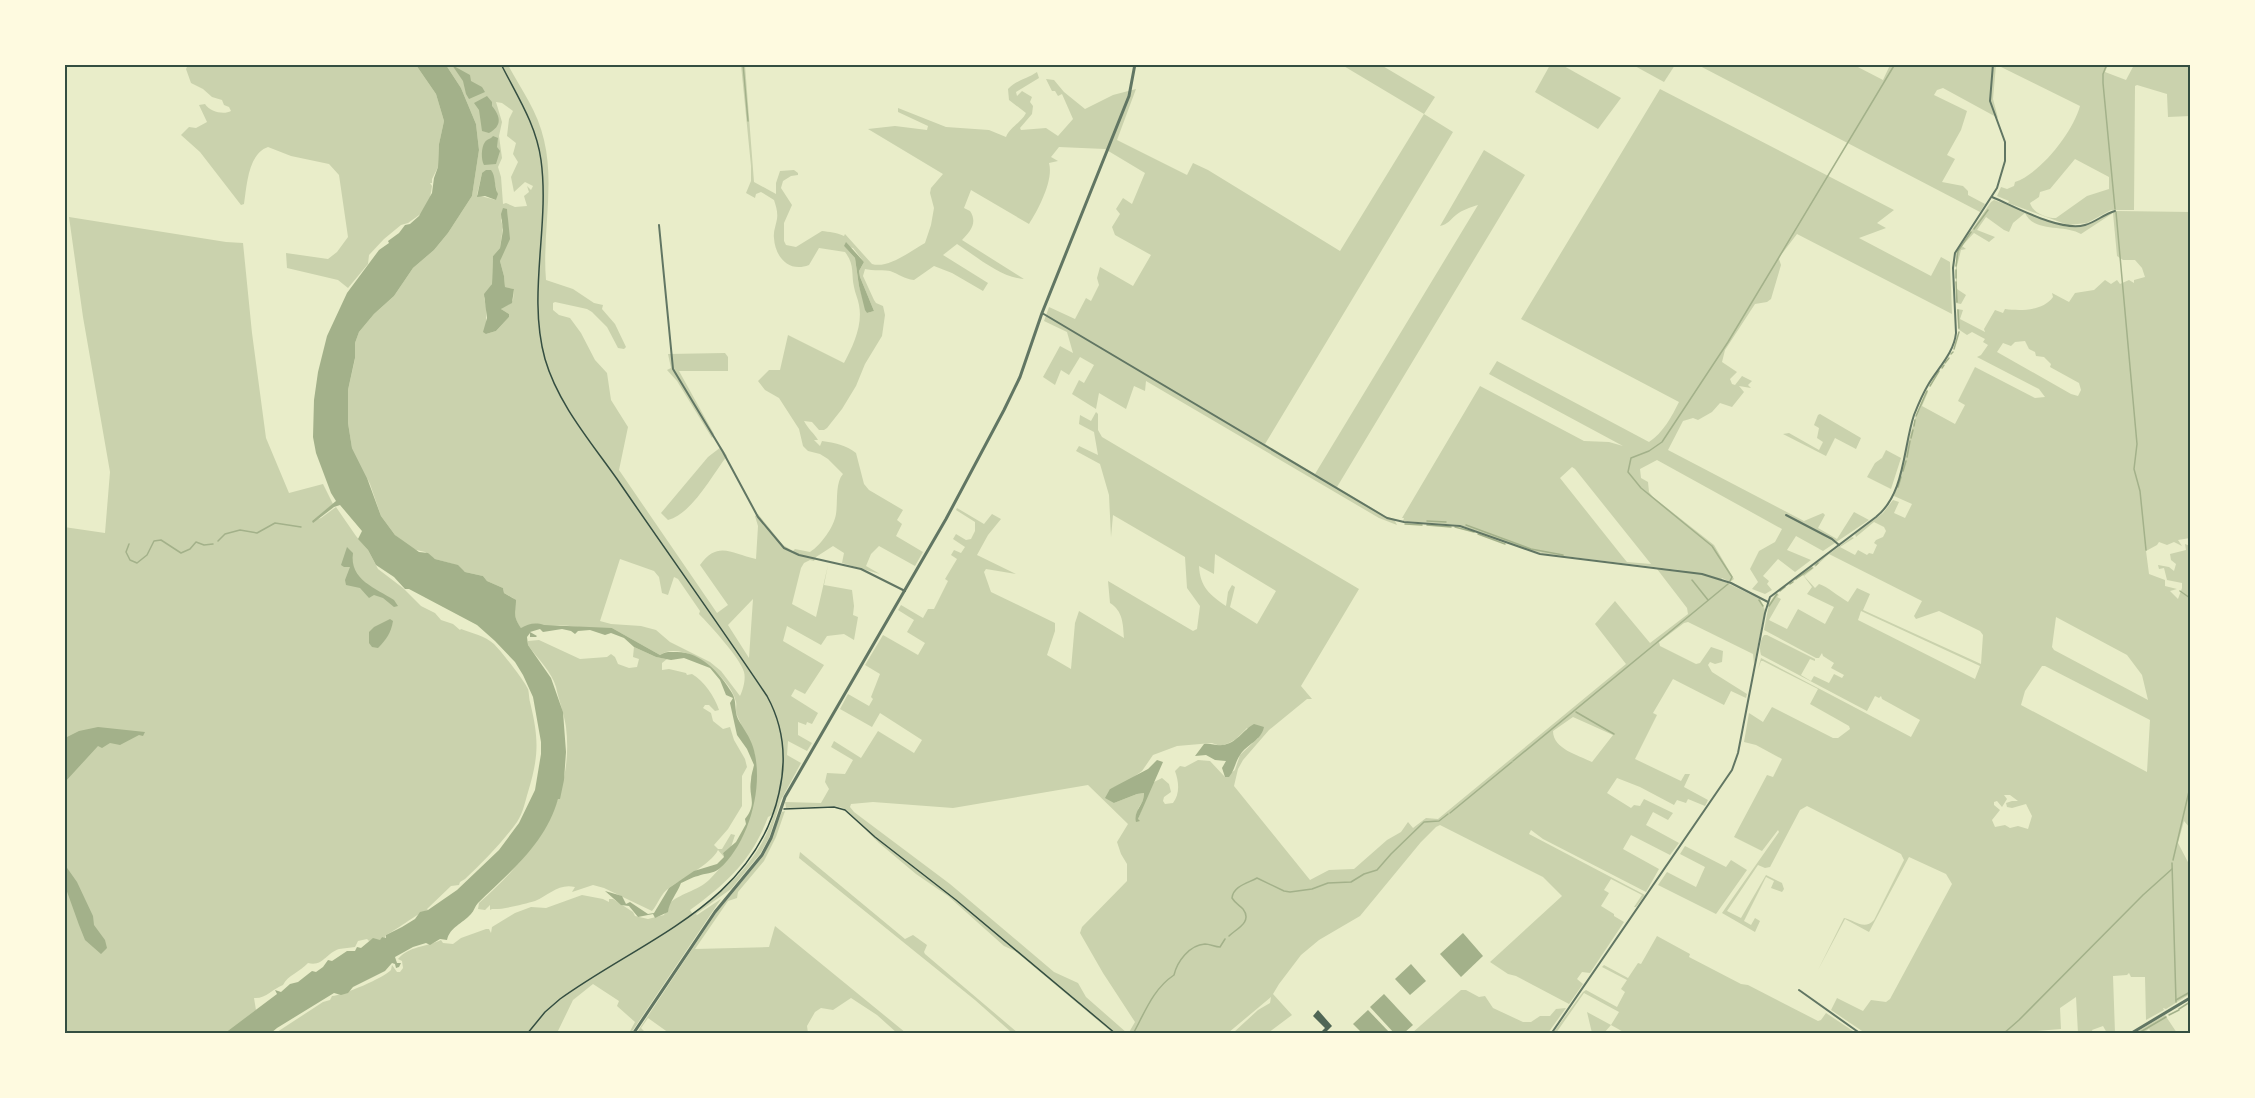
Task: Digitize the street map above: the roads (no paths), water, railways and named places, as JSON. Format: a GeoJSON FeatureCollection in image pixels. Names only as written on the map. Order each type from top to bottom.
{"type":"FeatureCollection","features":[{"type":"Feature","properties":{"kind":"street"},"geometry":{"type":"LineString","coordinates":[[633,1034],[715,912],[762,855],[782,807],[905,591],[1004,410],[1020,377],[1042,313],[1129,96],[1135,64]]}},
{"type":"Feature","properties":{"kind":"street"},"geometry":{"type":"LineString","coordinates":[[1551,1034],[1732,770],[1740,744],[1768,602],[1779,589],[1882,512],[1892,498],[1917,409],[1954,342],[1956,333],[1953,268],[1955,253],[1992,197],[2001,177],[2005,154],[2003,137],[1990,101],[1993,64]]}},
{"type":"Feature","properties":{"kind":"street"},"geometry":{"type":"LineString","coordinates":[[1992,197],[2051,222],[2070,226],[2086,225],[2115,211]]}},
{"type":"Feature","properties":{"kind":"street"},"geometry":{"type":"LineString","coordinates":[[659,225],[673,369],[723,452],[758,517],[784,548],[799,555],[861,569],[905,591]]}},
{"type":"Feature","properties":{"kind":"street"},"geometry":{"type":"LineString","coordinates":[[1042,313],[1388,518],[1460,526],[1540,554],[1702,574],[1731,583],[1768,602]]}},
{"type":"Feature","properties":{"kind":"street"},"geometry":{"type":"LineString","coordinates":[[1786,515],[1839,545]]}},
{"type":"Feature","properties":{"kind":"street"},"geometry":{"type":"LineString","coordinates":[[1799,990],[1860,1034]]}},
{"type":"Feature","properties":{"kind":"street"},"geometry":{"type":"LineString","coordinates":[[2130,1034],[2190,998]]}},
{"type":"Feature","properties":{"kind":"waterway"},"geometry":{"type":"LineString","coordinates":[[743,64],[748,121]]}},
{"type":"Feature","properties":{"kind":"waterway"},"geometry":{"type":"LineString","coordinates":[[1730,581],[1732,577],[1712,546],[1641,488],[1628,472],[1631,458],[1649,451],[1662,442],[1728,342],[1895,64]]}},
{"type":"Feature","properties":{"kind":"waterway"},"geometry":{"type":"LineString","coordinates":[[2107,64],[2103,74],[2103,83],[2115,209]]}},
{"type":"Feature","properties":{"kind":"waterway"},"geometry":{"type":"LineString","coordinates":[[1974,229],[1988,210]]}},
{"type":"Feature","properties":{"kind":"waterway"},"geometry":{"type":"LineString","coordinates":[[2116,212],[2137,444],[2134,469],[2140,491],[2146,550]]}},
{"type":"Feature","properties":{"kind":"waterway"},"geometry":{"type":"LineString","coordinates":[[1956,266],[1958,251],[1971,232]]}},
{"type":"Feature","properties":{"kind":"waterway"},"geometry":{"type":"LineString","coordinates":[[1956,270],[1956,278]]}},
{"type":"Feature","properties":{"kind":"waterway"},"geometry":{"type":"LineString","coordinates":[[1956,282],[1957,302]]}},
{"type":"Feature","properties":{"kind":"waterway"},"geometry":{"type":"LineString","coordinates":[[1958,310],[1959,328]]}},
{"type":"Feature","properties":{"kind":"waterway"},"geometry":{"type":"LineString","coordinates":[[1954,349],[1959,332]]}},
{"type":"Feature","properties":{"kind":"waterway"},"geometry":{"type":"LineString","coordinates":[[1945,363],[1949,358]]}},
{"type":"Feature","properties":{"kind":"waterway"},"geometry":{"type":"LineString","coordinates":[[1930,386],[1939,371]]}},
{"type":"Feature","properties":{"kind":"waterway"},"geometry":{"type":"LineString","coordinates":[[1916,416],[1927,391]]}},
{"type":"Feature","properties":{"kind":"waterway"},"geometry":{"type":"LineString","coordinates":[[1914,426],[1915,420]]}},
{"type":"Feature","properties":{"kind":"waterway"},"geometry":{"type":"LineString","coordinates":[[1911,438],[1913,430]]}},
{"type":"Feature","properties":{"kind":"waterway"},"geometry":{"type":"LineString","coordinates":[[1907,457],[1910,441]]}},
{"type":"Feature","properties":{"kind":"waterway"},"geometry":{"type":"LineString","coordinates":[[1903,471],[1906,461]]}},
{"type":"Feature","properties":{"kind":"waterway"},"geometry":{"type":"LineString","coordinates":[[1898,487],[1901,477]]}},
{"type":"Feature","properties":{"kind":"waterway"},"geometry":{"type":"LineString","coordinates":[[1427,521],[1446,522]]}},
{"type":"Feature","properties":{"kind":"waterway"},"geometry":{"type":"LineString","coordinates":[[218,541],[225,534],[240,530],[257,533],[275,523],[301,527]]}},
{"type":"Feature","properties":{"kind":"waterway"},"geometry":{"type":"LineString","coordinates":[[1405,524],[1422,525]]}},
{"type":"Feature","properties":{"kind":"waterway"},"geometry":{"type":"LineString","coordinates":[[1427,525],[1451,527]]}},
{"type":"Feature","properties":{"kind":"waterway"},"geometry":{"type":"LineString","coordinates":[[1466,525],[1531,549],[1563,555]]}},
{"type":"Feature","properties":{"kind":"waterway"},"geometry":{"type":"LineString","coordinates":[[1455,527],[1474,532]]}},
{"type":"Feature","properties":{"kind":"waterway"},"geometry":{"type":"LineString","coordinates":[[1478,534],[1505,544]]}},
{"type":"Feature","properties":{"kind":"waterway"},"geometry":{"type":"LineString","coordinates":[[129,544],[126,552],[130,560],[137,563],[147,555],[154,541],[161,540],[181,553],[190,549],[196,542],[204,545],[213,544]]}},
{"type":"Feature","properties":{"kind":"waterway"},"geometry":{"type":"LineString","coordinates":[[1796,579],[1812,568]]}},
{"type":"Feature","properties":{"kind":"waterway"},"geometry":{"type":"LineString","coordinates":[[1692,580],[1708,600]]}},
{"type":"Feature","properties":{"kind":"waterway"},"geometry":{"type":"LineString","coordinates":[[1513,761],[1728,584]]}},
{"type":"Feature","properties":{"kind":"waterway"},"geometry":{"type":"LineString","coordinates":[[1780,591],[1785,587]]}},
{"type":"Feature","properties":{"kind":"waterway"},"geometry":{"type":"LineString","coordinates":[[2180,591],[2190,598]]}},
{"type":"Feature","properties":{"kind":"waterway"},"geometry":{"type":"LineString","coordinates":[[1769,606],[1777,594]]}},
{"type":"Feature","properties":{"kind":"waterway"},"geometry":{"type":"LineString","coordinates":[[1759,600],[1763,606]]}},
{"type":"Feature","properties":{"kind":"waterway"},"geometry":{"type":"LineString","coordinates":[[1576,712],[1614,734]]}},
{"type":"Feature","properties":{"kind":"waterway"},"geometry":{"type":"LineString","coordinates":[[1450,813],[1512,762]]}},
{"type":"Feature","properties":{"kind":"waterway"},"geometry":{"type":"LineString","coordinates":[[2173,860],[2190,787]]}},
{"type":"Feature","properties":{"kind":"waterway"},"geometry":{"type":"LineString","coordinates":[[1229,936],[1242,925],[1246,918],[1243,909],[1232,898],[1235,891],[1242,885],[1257,878],[1290,892],[1312,889],[1328,883],[1351,882],[1364,874],[1377,870],[1424,822],[1439,821],[1448,814]]}},
{"type":"Feature","properties":{"kind":"waterway"},"geometry":{"type":"LineString","coordinates":[[2172,863],[2176,1002]]}},
{"type":"Feature","properties":{"kind":"waterway"},"geometry":{"type":"LineString","coordinates":[[2003,1034],[2172,869]]}},
{"type":"Feature","properties":{"kind":"waterway"},"geometry":{"type":"LineString","coordinates":[[1133,1034],[1155,994],[1174,975],[1185,955],[1199,945],[1220,947],[1225,939]]}},
{"type":"Feature","properties":{"kind":"waterway"},"geometry":{"type":"LineString","coordinates":[[2176,1000],[2190,992]]}},
{"type":"Feature","properties":{"kind":"waterway"},"geometry":{"type":"LineString","coordinates":[[2179,1009],[2190,1002]]}},
{"type":"Feature","properties":{"kind":"waterway"},"geometry":{"type":"LineString","coordinates":[[2169,1015],[2179,1010]]}},
{"type":"Feature","properties":{"kind":"waterway"},"geometry":{"type":"LineString","coordinates":[[2137,1034],[2166,1017]]}}]}
